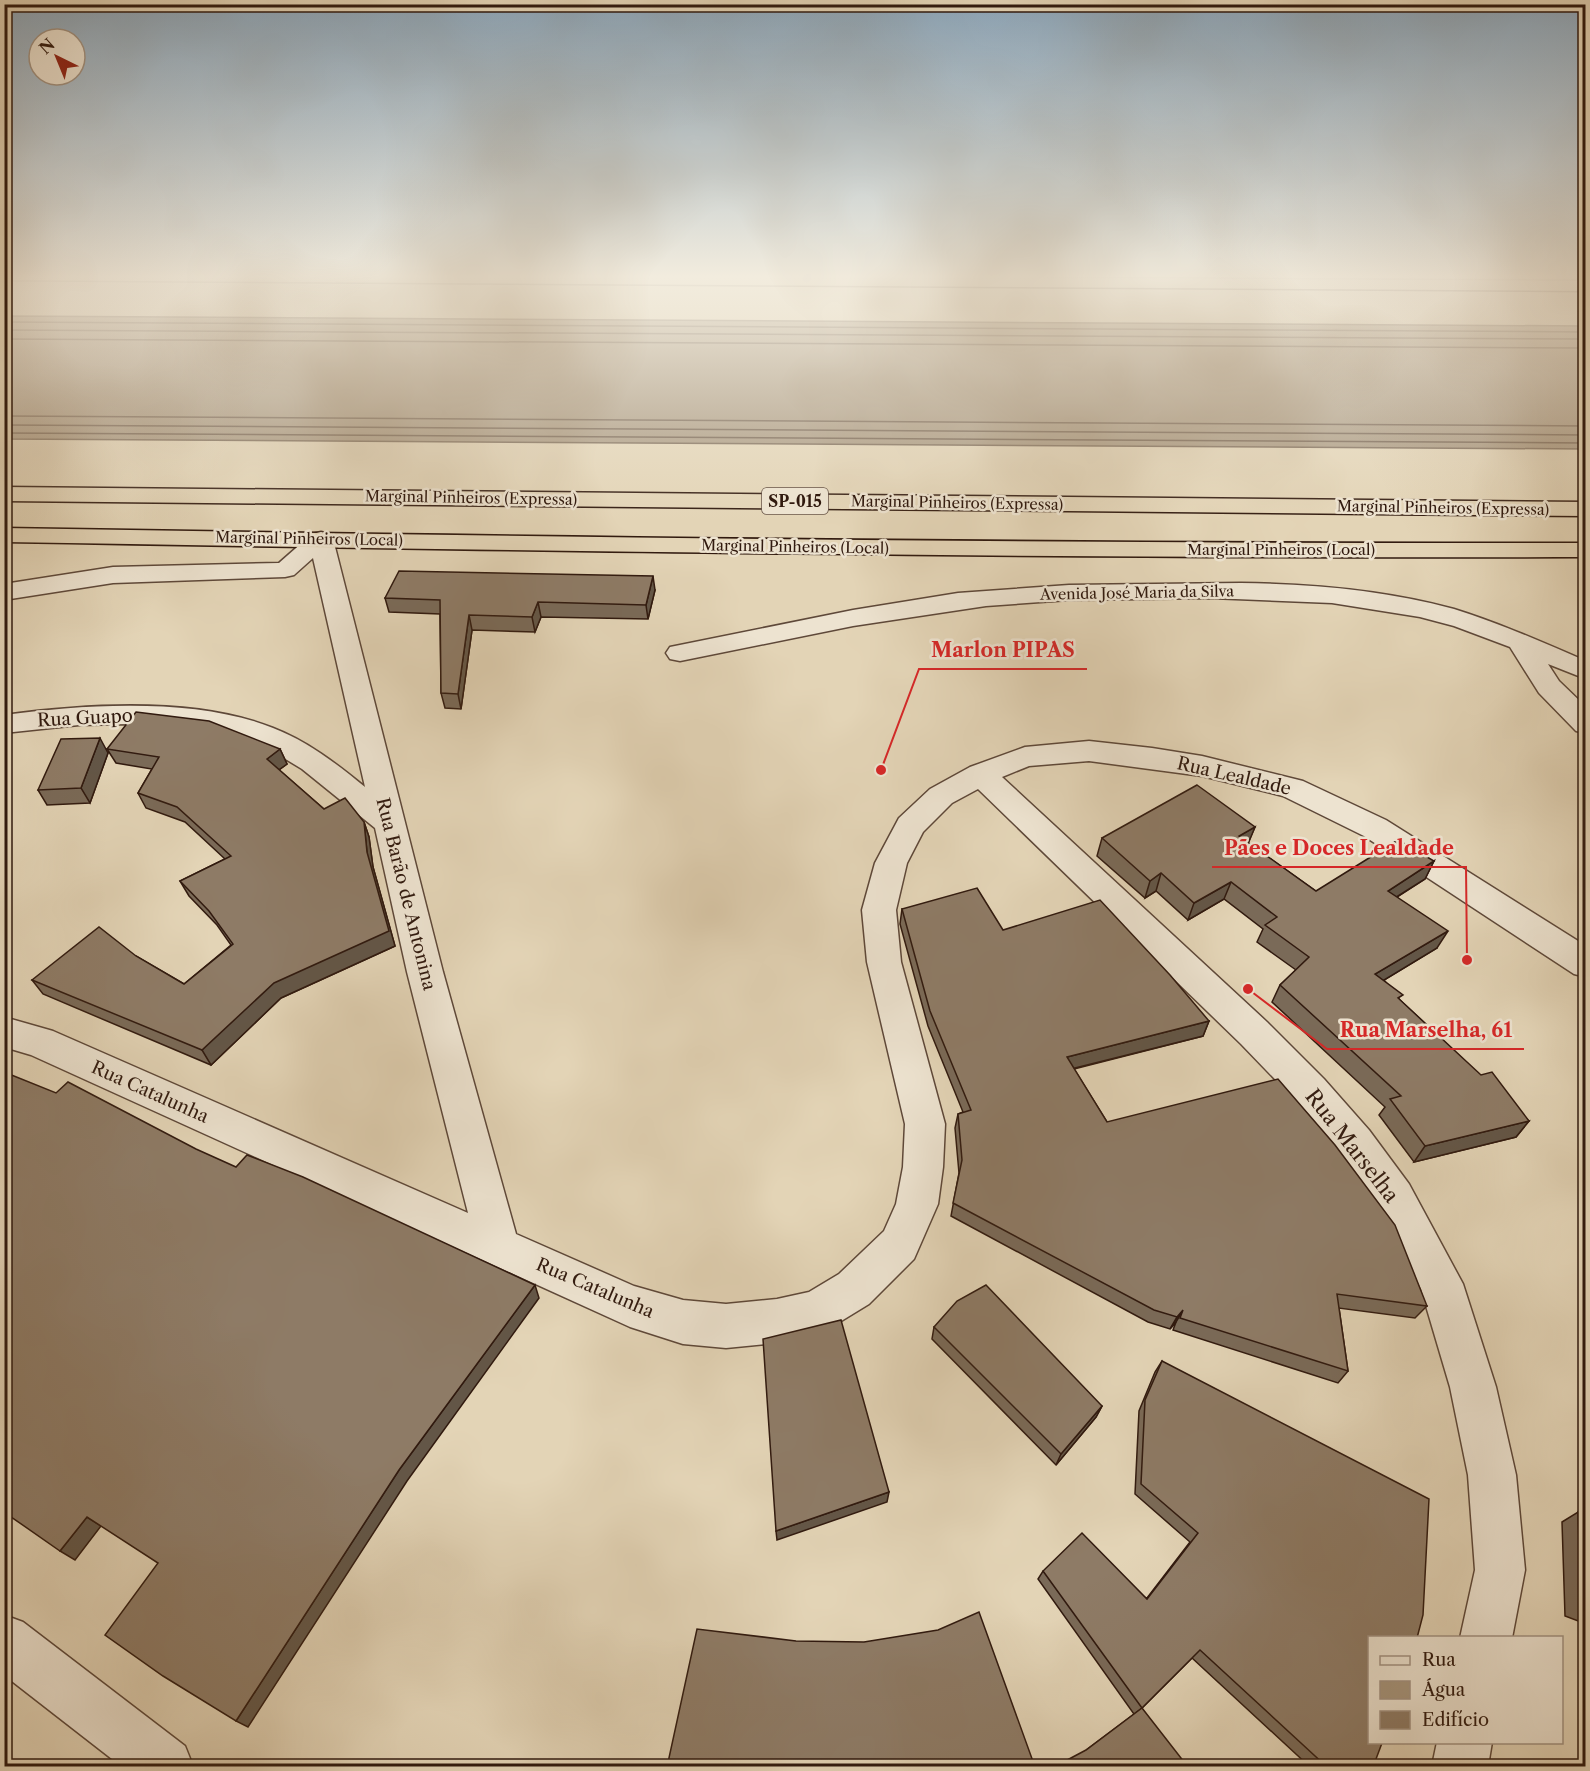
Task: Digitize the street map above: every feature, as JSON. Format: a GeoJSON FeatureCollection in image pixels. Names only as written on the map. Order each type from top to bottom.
{"type":"FeatureCollection","features":[{"type":"Feature","properties":{"kind":"highway","name":"Marginal Pinheiros (Expressa)"},"geometry":{"type":"LineString","coordinates":[[4,494],[1586,509]]}},
{"type":"Feature","properties":{"kind":"highway"},"geometry":{"type":"LineString","coordinates":[[887,502],[1049,515],[1241,523],[1586,532]]}},
{"type":"Feature","properties":{"kind":"highway","name":"Marginal Pinheiros (Local)"},"geometry":{"type":"LineString","coordinates":[[4,535],[599,545],[1180,550],[1586,550]]}},
{"type":"Feature","properties":{"kind":"street"},"geometry":{"type":"LineString","coordinates":[[4,592],[112,575],[285,570],[321,539]]}},
{"type":"Feature","properties":{"kind":"street","name":"Rua Barão de Antonina"},"geometry":{"type":"LineString","coordinates":[[321,539],[425,972],[498,1247]]}},
{"type":"Feature","properties":{"kind":"street","name":"Avenida José Maria da Silva"},"geometry":{"type":"LineString","coordinates":[[680,654],[878,613],[960,601],[1044,594],[1215,590],[1317,593],[1383,601],[1467,622],[1519,641],[1586,672]]}},
{"type":"Feature","properties":{"kind":"street"},"geometry":{"type":"LineString","coordinates":[[1519,641],[1549,687],[1586,724]]}},
{"type":"Feature","properties":{"kind":"street","name":"Rua Guapo"},"geometry":{"type":"LineString","coordinates":[[4,724],[97,715],[138,714],[221,724],[261,734],[295,751],[328,772],[388,822]]}},
{"type":"Feature","properties":{"kind":"street","name":"Rua Lealdade"},"geometry":{"type":"LineString","coordinates":[[981,774],[1025,757],[1089,751],[1202,766],[1292,788],[1375,828],[1586,964]]}},
{"type":"Feature","properties":{"kind":"street","name":"Rua Catalunha"},"geometry":{"type":"LineString","coordinates":[[4,1032],[40,1042],[630,1306],[683,1322],[726,1326],[777,1321],[817,1311],[854,1289],[899,1245],[917,1204],[923,1167],[925,1124],[884,962],[879,910],[891,863],[910,826],[941,796],[981,774]]}},
{"type":"Feature","properties":{"kind":"street","name":"Rua Marselha"},"geometry":{"type":"LineString","coordinates":[[981,774],[1289,1069],[1355,1142],[1395,1197],[1441,1284],[1473,1387],[1492,1475],[1500,1570],[1486,1636]]}},
{"type":"Feature","properties":{"kind":"street"},"geometry":{"type":"LineString","coordinates":[[4,1641],[165,1767]]}},
{"type":"Feature","properties":{"kind":"street"},"geometry":{"type":"LineString","coordinates":[[1460,1767],[1465,1744]]}},
{"type":"Feature","properties":{"kind":"water"},"geometry":{"type":"Polygon","coordinates":[[[5,358],[1585,358],[1585,449],[5,439],[5,358]]]}},
{"type":"Feature","properties":{"kind":"building"},"geometry":{"type":"Polygon","coordinates":[[[399,571],[653,576],[646,605],[538,602],[532,617],[469,615],[458,694],[441,693],[440,600],[385,598],[399,571]]]}},
{"type":"Feature","properties":{"kind":"building"},"geometry":{"type":"Polygon","coordinates":[[[136,712],[209,721],[280,749],[267,759],[324,809],[345,798],[364,822],[367,852],[389,931],[274,983],[202,1050],[32,980],[99,927],[136,956],[184,984],[233,944],[209,911],[180,881],[231,856],[177,807],[138,793],[159,757],[107,749],[136,712]]]}},
{"type":"Feature","properties":{"kind":"building"},"geometry":{"type":"Polygon","coordinates":[[[100,738],[81,788],[38,790],[61,739],[100,738]]]}},
{"type":"Feature","properties":{"kind":"building"},"geometry":{"type":"Polygon","coordinates":[[[1197,785],[1255,827],[1239,836],[1316,891],[1398,840],[1434,861],[1388,891],[1448,931],[1375,974],[1403,995],[1398,998],[1481,1075],[1492,1072],[1529,1121],[1425,1146],[1390,1099],[1401,1096],[1280,985],[1309,957],[1265,925],[1277,917],[1231,882],[1194,903],[1161,873],[1150,881],[1102,838],[1197,785]]]}},
{"type":"Feature","properties":{"kind":"building"},"geometry":{"type":"Polygon","coordinates":[[[977,888],[1003,930],[1100,900],[1170,975],[1209,1021],[1067,1057],[1107,1122],[1278,1079],[1335,1145],[1395,1225],[1427,1306],[1337,1294],[1348,1371],[1180,1318],[1183,1310],[1177,1317],[1154,1310],[953,1203],[962,1160],[958,1114],[971,1110],[930,1011],[902,909],[977,888]]]}},
{"type":"Feature","properties":{"kind":"building"},"geometry":{"type":"Polygon","coordinates":[[[4,1072],[56,1093],[68,1082],[196,1149],[236,1167],[247,1155],[303,1177],[535,1285],[399,1470],[236,1721],[163,1676],[105,1635],[158,1563],[87,1517],[60,1551],[4,1512],[4,1072]]]}},
{"type":"Feature","properties":{"kind":"building"},"geometry":{"type":"Polygon","coordinates":[[[986,1285],[1102,1406],[1061,1454],[934,1327],[957,1301],[986,1285]]]}},
{"type":"Feature","properties":{"kind":"building"},"geometry":{"type":"Polygon","coordinates":[[[841,1320],[889,1492],[776,1531],[763,1339],[841,1320]]]}},
{"type":"Feature","properties":{"kind":"building"},"geometry":{"type":"Polygon","coordinates":[[[1162,1361],[1429,1499],[1423,1615],[1418,1636],[1368,1636],[1368,1744],[1382,1744],[1373,1767],[1327,1767],[1200,1650],[1142,1708],[1043,1571],[1082,1533],[1147,1599],[1198,1533],[1141,1484],[1145,1400],[1162,1361]]]}},
{"type":"Feature","properties":{"kind":"building"},"geometry":{"type":"Polygon","coordinates":[[[1578,1512],[1586,1516],[1586,1610],[1581,1608],[1578,1512]]]}},
{"type":"Feature","properties":{"kind":"building"},"geometry":{"type":"Polygon","coordinates":[[[979,1612],[1035,1767],[667,1767],[697,1629],[796,1641],[864,1642],[938,1630],[979,1612]]]}},
{"type":"Feature","properties":{"kind":"building"},"geometry":{"type":"Polygon","coordinates":[[[1142,1708],[1188,1767],[1054,1767],[1086,1750],[1142,1708]]]}},
{"type":"Feature","properties":{"kind":"place","name":"Marlon PIPAS"},"geometry":{"type":"Point","coordinates":[881,770]}},
{"type":"Feature","properties":{"kind":"place","name":"Pães e Doces Lealdade"},"geometry":{"type":"Point","coordinates":[1467,960]}},
{"type":"Feature","properties":{"kind":"place","name":"Rua Marselha, 61"},"geometry":{"type":"Point","coordinates":[1248,989]}}]}
